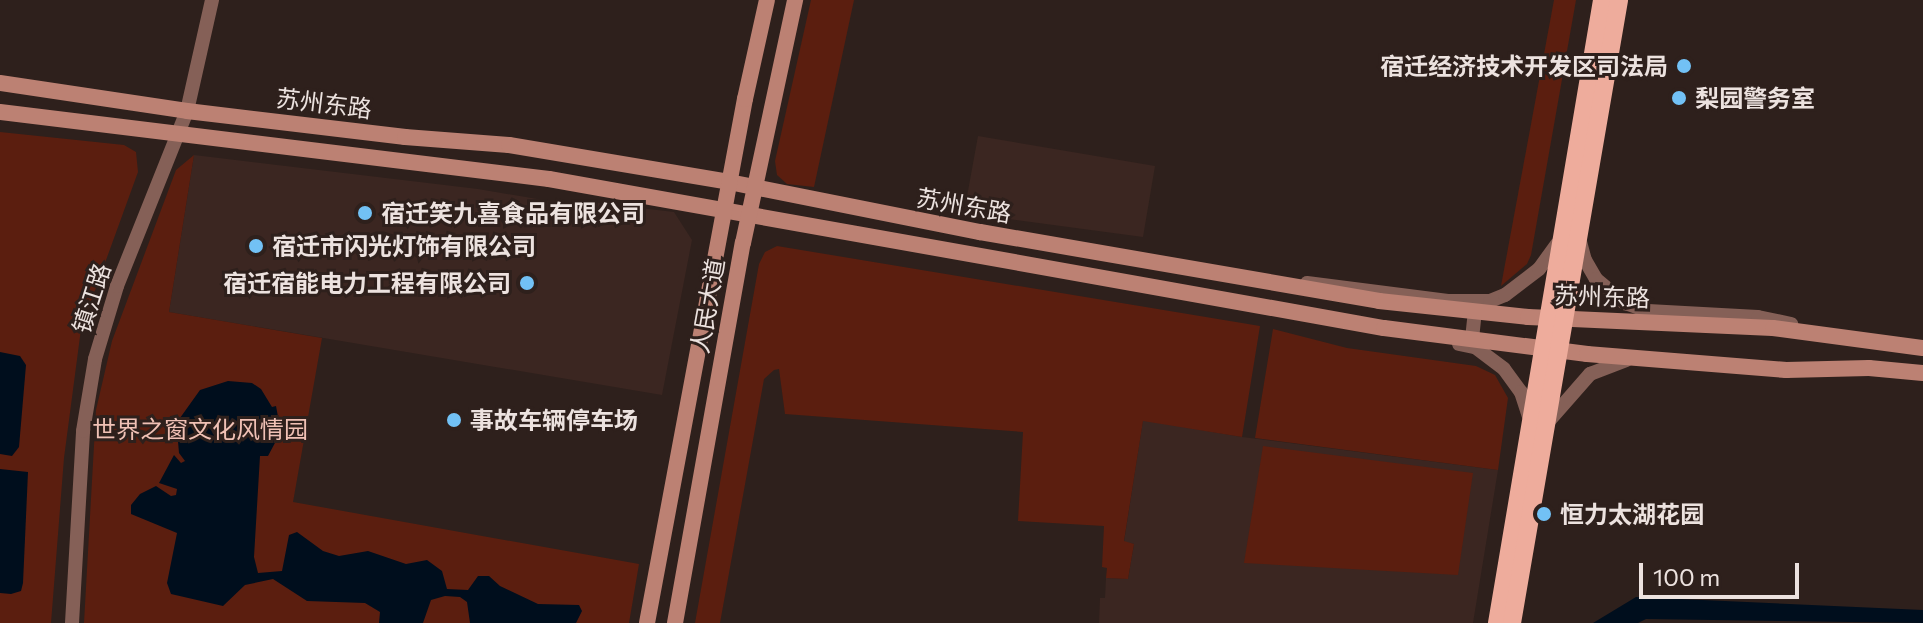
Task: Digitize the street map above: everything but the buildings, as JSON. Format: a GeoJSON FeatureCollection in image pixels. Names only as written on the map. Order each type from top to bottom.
{"type":"FeatureCollection","features":[{"type":"Feature","properties":{"kind":"highway"},"geometry":{"type":"LineString","coordinates":[[1497,623],[1552,349],[1602,0]]}},
{"type":"Feature","properties":{"kind":"highway"},"geometry":{"type":"LineString","coordinates":[[1570,233],[1619,0]]}},
{"type":"Feature","properties":{"kind":"highway"},"geometry":{"type":"LineString","coordinates":[[1512,623],[1538,425]]}},
{"type":"Feature","properties":{"kind":"main road","name":"人民大道"},"geometry":{"type":"LineString","coordinates":[[647,623],[729,182],[767,0]]}},
{"type":"Feature","properties":{"kind":"main road","name":"人民大道"},"geometry":{"type":"LineString","coordinates":[[675,623],[749,215],[795,0]]}},
{"type":"Feature","properties":{"kind":"main road","name":"苏州东路"},"geometry":{"type":"LineString","coordinates":[[0,83],[187,111],[405,137],[509,145],[729,182],[755,190],[1269,282],[1475,311],[1773,328],[1923,348]]}},
{"type":"Feature","properties":{"kind":"main road","name":"苏州东路"},"geometry":{"type":"LineString","coordinates":[[0,112],[549,179],[1384,328],[1636,358],[1786,370],[1869,368],[1923,373]]}},
{"type":"Feature","properties":{"kind":"main road"},"geometry":{"type":"LineString","coordinates":[[682,434],[708,440]]}},
{"type":"Feature","properties":{"kind":"street","name":"镇江路"},"geometry":{"type":"LineString","coordinates":[[72,623],[83,431],[95,359],[117,286],[187,111],[212,0]]}},
{"type":"Feature","properties":{"kind":"street"},"geometry":{"type":"LineString","coordinates":[[1269,282],[1341,284],[1448,301],[1490,301],[1505,295],[1539,269],[1570,233],[1596,279],[1625,303],[1648,311],[1758,317],[1849,340]]}},
{"type":"Feature","properties":{"kind":"street"},"geometry":{"type":"LineString","coordinates":[[1262,305],[1352,327],[1475,347],[1491,356],[1516,385],[1538,425],[1590,374],[1614,362],[1636,358]]}},
{"type":"Feature","properties":{"kind":"street"},"geometry":{"type":"LineString","coordinates":[[1472,339],[1475,311]]}},
{"type":"Feature","properties":{"kind":"shaded area"},"geometry":{"type":"Polygon","coordinates":[[[978,136],[1155,166],[1143,237],[964,213],[978,136]]]}},
{"type":"Feature","properties":{"kind":"shaded area"},"geometry":{"type":"Polygon","coordinates":[[[194,155],[478,189],[596,209],[598,203],[674,212],[692,240],[662,395],[169,312],[194,155]]]}},
{"type":"Feature","properties":{"kind":"shaded area"},"geometry":{"type":"Polygon","coordinates":[[[1143,420],[1242,437],[1498,470],[1473,623],[1099,623],[1100,598],[1105,598],[1106,578],[1128,579],[1134,544],[1124,542],[1143,420]]]}},
{"type":"Feature","properties":{"kind":"green space"},"geometry":{"type":"Polygon","coordinates":[[[811,0],[854,0],[814,187],[787,184],[777,175],[775,161],[811,0]]]}},
{"type":"Feature","properties":{"kind":"green space"},"geometry":{"type":"Polygon","coordinates":[[[1554,0],[1576,0],[1531,255],[1527,264],[1501,286],[1554,0]]]}},
{"type":"Feature","properties":{"kind":"green space"},"geometry":{"type":"Polygon","coordinates":[[[0,132],[124,145],[136,152],[138,172],[81,329],[64,458],[51,623],[0,623],[0,132]]]}},
{"type":"Feature","properties":{"kind":"green space","name":"世界之窗文化风情园"},"geometry":{"type":"Polygon","coordinates":[[[194,155],[169,312],[322,338],[293,502],[639,564],[629,623],[84,623],[96,410],[112,341],[176,170],[194,155]]]}},
{"type":"Feature","properties":{"kind":"green space"},"geometry":{"type":"Polygon","coordinates":[[[777,246],[1260,326],[1242,437],[1143,421],[1124,541],[1134,544],[1128,579],[1106,578],[1107,568],[1102,567],[1104,526],[1018,521],[1023,432],[785,414],[779,369],[774,370],[764,379],[720,623],[695,623],[759,264],[765,252],[777,246]]]}},
{"type":"Feature","properties":{"kind":"green space"},"geometry":{"type":"Polygon","coordinates":[[[1273,329],[1347,348],[1476,366],[1495,375],[1508,398],[1498,470],[1255,438],[1273,329]]]}},
{"type":"Feature","properties":{"kind":"green space"},"geometry":{"type":"Polygon","coordinates":[[[1263,446],[1473,473],[1458,575],[1244,563],[1263,446]]]}},
{"type":"Feature","properties":{"kind":"water"},"geometry":{"type":"Polygon","coordinates":[[[0,352],[20,356],[26,365],[19,447],[12,456],[0,454],[0,352]]]}},
{"type":"Feature","properties":{"kind":"water"},"geometry":{"type":"Polygon","coordinates":[[[228,381],[252,383],[261,389],[272,407],[276,406],[279,422],[276,441],[268,456],[260,456],[254,557],[258,573],[282,571],[289,535],[297,532],[323,551],[339,556],[368,551],[406,564],[427,560],[442,571],[447,589],[468,590],[478,576],[489,576],[500,586],[538,604],[579,605],[582,611],[576,623],[470,623],[467,602],[460,597],[445,596],[431,600],[423,623],[379,623],[380,612],[365,603],[307,601],[273,579],[245,585],[223,606],[171,594],[167,583],[177,533],[131,514],[131,505],[140,494],[156,486],[171,496],[176,495],[177,489],[159,483],[174,455],[181,463],[185,461],[179,453],[177,430],[180,418],[200,390],[228,381]]]}},
{"type":"Feature","properties":{"kind":"water"},"geometry":{"type":"Polygon","coordinates":[[[0,469],[28,472],[23,583],[21,591],[11,594],[0,593],[0,469]]]}},
{"type":"Feature","properties":{"kind":"water"},"geometry":{"type":"Polygon","coordinates":[[[1636,597],[1923,610],[1923,623],[1646,619],[1638,623],[1593,623],[1636,597]]]}},
{"type":"Feature","properties":{"kind":"place","name":"宿迁经济技术开发区司法局"},"geometry":{"type":"Point","coordinates":[1684,66]}},
{"type":"Feature","properties":{"kind":"place","name":"梨园警务室"},"geometry":{"type":"Point","coordinates":[1679,98]}},
{"type":"Feature","properties":{"kind":"place","name":"宿迁笑九喜食品有限公司"},"geometry":{"type":"Point","coordinates":[365,213]}},
{"type":"Feature","properties":{"kind":"place","name":"宿迁市闪光灯饰有限公司"},"geometry":{"type":"Point","coordinates":[256,246]}},
{"type":"Feature","properties":{"kind":"place","name":"宿迁宿能电力工程有限公司"},"geometry":{"type":"Point","coordinates":[527,283]}},
{"type":"Feature","properties":{"kind":"place","name":"事故车辆停车场"},"geometry":{"type":"Point","coordinates":[454,420]}},
{"type":"Feature","properties":{"kind":"place","name":"恒力太湖花园"},"geometry":{"type":"Point","coordinates":[1544,514]}}]}
